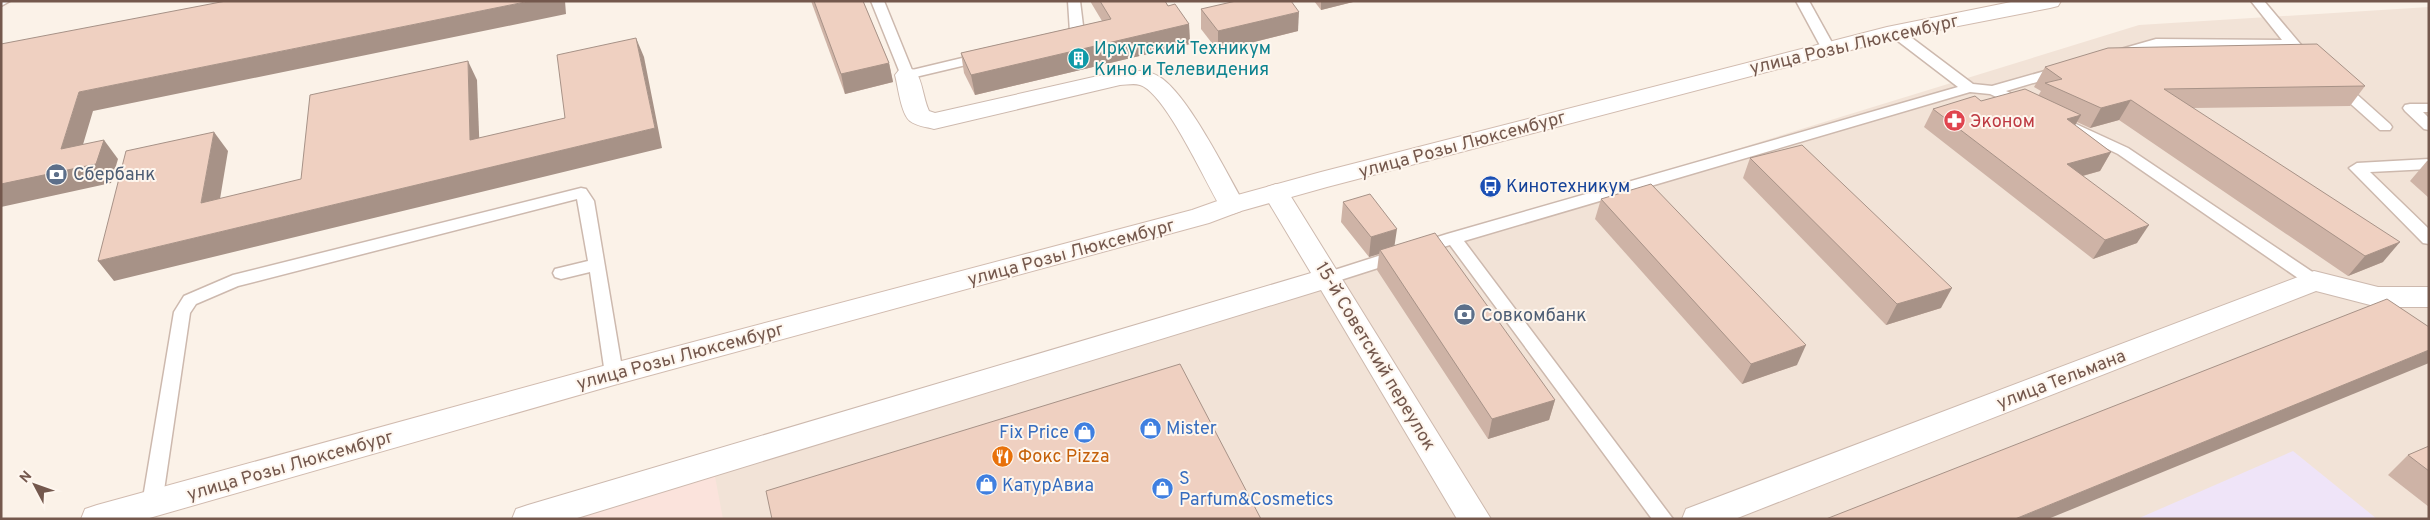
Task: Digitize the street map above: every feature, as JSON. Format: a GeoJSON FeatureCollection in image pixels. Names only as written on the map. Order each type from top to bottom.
{"type":"FeatureCollection","features":[{"type":"Feature","properties":{"kind":"street","name":"улица Розы Люксембург"},"geometry":{"type":"LineString","coordinates":[[97,519],[614,374],[1200,217],[1232,205],[1276,193],[1828,48],[1895,32],[2050,1]]}},
{"type":"Feature","properties":{"kind":"street"},"geometry":{"type":"LineString","coordinates":[[907,75],[913,102],[920,116],[934,121],[1120,78],[1140,78],[1151,82],[1162,89],[1190,131],[1232,205]]}},
{"type":"Feature","properties":{"kind":"street","name":"15-й Советский переулок"},"geometry":{"type":"LineString","coordinates":[[1276,193],[1476,519]]}},
{"type":"Feature","properties":{"kind":"street"},"geometry":{"type":"LineString","coordinates":[[528,519],[1328,278]]}},
{"type":"Feature","properties":{"kind":"street"},"geometry":{"type":"LineString","coordinates":[[2314,281],[2385,304],[2429,297]]}},
{"type":"Feature","properties":{"kind":"street","name":"улица Тельмана"},"geometry":{"type":"LineString","coordinates":[[1698,519],[2314,281]]}},
{"type":"Feature","properties":{"kind":"lane"},"geometry":{"type":"LineString","coordinates":[[877,1],[907,75],[992,55]]}},
{"type":"Feature","properties":{"kind":"lane"},"geometry":{"type":"LineString","coordinates":[[1048,41],[1077,34],[1074,1]]}},
{"type":"Feature","properties":{"kind":"lane"},"geometry":{"type":"LineString","coordinates":[[1802,1],[1828,48]]}},
{"type":"Feature","properties":{"kind":"lane"},"geometry":{"type":"LineString","coordinates":[[2257,1],[2292,44],[2306,57]]}},
{"type":"Feature","properties":{"kind":"lane"},"geometry":{"type":"LineString","coordinates":[[1895,32],[1969,88]]}},
{"type":"Feature","properties":{"kind":"lane"},"geometry":{"type":"LineString","coordinates":[[2108,57],[2156,43],[2292,44]]}},
{"type":"Feature","properties":{"kind":"lane"},"geometry":{"type":"LineString","coordinates":[[1993,90],[2070,68]]}},
{"type":"Feature","properties":{"kind":"lane"},"geometry":{"type":"LineString","coordinates":[[2328,76],[2385,127]]}},
{"type":"Feature","properties":{"kind":"lane"},"geometry":{"type":"LineString","coordinates":[[1328,278],[1453,238],[1969,88],[1993,90],[2036,110]]}},
{"type":"Feature","properties":{"kind":"lane"},"geometry":{"type":"LineString","coordinates":[[2429,108],[2410,108],[2429,126]]}},
{"type":"Feature","properties":{"kind":"lane"},"geometry":{"type":"LineString","coordinates":[[2054,118],[2123,151],[2314,281]]}},
{"type":"Feature","properties":{"kind":"lane"},"geometry":{"type":"LineString","coordinates":[[2429,164],[2357,168],[2429,239]]}},
{"type":"Feature","properties":{"kind":"lane"},"geometry":{"type":"LineString","coordinates":[[152,504],[182,312],[190,300],[233,281],[581,193],[586,202],[614,374]]}},
{"type":"Feature","properties":{"kind":"lane"},"geometry":{"type":"LineString","coordinates":[[1453,238],[1663,519]]}},
{"type":"Feature","properties":{"kind":"lane"},"geometry":{"type":"LineString","coordinates":[[561,273],[597,265]]}},
{"type":"Feature","properties":{"kind":"shaded area"},"geometry":{"type":"Polygon","coordinates":[[[2429,7],[2429,519],[537,519],[2139,25],[2429,7]]]}},
{"type":"Feature","properties":{"kind":"shaded area"},"geometry":{"type":"Polygon","coordinates":[[[2293,451],[2377,519],[2137,519],[2293,451]]]}},
{"type":"Feature","properties":{"kind":"shaded area"},"geometry":{"type":"Polygon","coordinates":[[[714,471],[723,519],[558,519],[714,471]]]}},
{"type":"Feature","properties":{"kind":"building"},"geometry":{"type":"Polygon","coordinates":[[[226,1],[530,1],[79,92],[61,149],[104,140],[96,164],[1,184],[1,44],[226,1]]]}},
{"type":"Feature","properties":{"kind":"building"},"geometry":{"type":"Polygon","coordinates":[[[814,1],[863,1],[889,63],[841,74],[814,1]]]}},
{"type":"Feature","properties":{"kind":"building"},"geometry":{"type":"Polygon","coordinates":[[[1100,1],[1165,1],[1168,6],[1175,4],[1189,24],[971,75],[961,53],[1111,19],[1100,1]]]}},
{"type":"Feature","properties":{"kind":"building"},"geometry":{"type":"Polygon","coordinates":[[[1236,1],[1291,1],[1299,12],[1218,31],[1201,9],[1236,1]]]}},
{"type":"Feature","properties":{"kind":"building"},"geometry":{"type":"Polygon","coordinates":[[[636,38],[655,128],[98,261],[126,151],[214,132],[201,203],[301,179],[310,95],[468,61],[470,140],[565,118],[557,55],[636,38]]]}},
{"type":"Feature","properties":{"kind":"building"},"geometry":{"type":"Polygon","coordinates":[[[2317,44],[2365,86],[2164,89],[2400,242],[2365,256],[2131,100],[2101,108],[2045,83],[2062,79],[2045,67],[2108,48],[2317,44]]]}},
{"type":"Feature","properties":{"kind":"building"},"geometry":{"type":"Polygon","coordinates":[[[2025,89],[2081,115],[2067,119],[2111,152],[2067,164],[2149,225],[2105,240],[1933,109],[1975,96],[1981,101],[2025,89]]]}},
{"type":"Feature","properties":{"kind":"building"},"geometry":{"type":"Polygon","coordinates":[[[1802,145],[1952,288],[1897,304],[1750,158],[1802,145]]]}},
{"type":"Feature","properties":{"kind":"building"},"geometry":{"type":"Polygon","coordinates":[[[1651,184],[1806,345],[1751,364],[1601,199],[1651,184]]]}},
{"type":"Feature","properties":{"kind":"building"},"geometry":{"type":"Polygon","coordinates":[[[1370,194],[1397,229],[1371,237],[1343,202],[1370,194]]]}},
{"type":"Feature","properties":{"kind":"building"},"geometry":{"type":"Polygon","coordinates":[[[1435,233],[1555,400],[1492,419],[1380,250],[1435,233]]]}},
{"type":"Feature","properties":{"kind":"building"},"geometry":{"type":"Polygon","coordinates":[[[2387,299],[2429,327],[2429,350],[2015,519],[1826,519],[2387,299]]]}},
{"type":"Feature","properties":{"kind":"building"},"geometry":{"type":"Polygon","coordinates":[[[1180,364],[1261,519],[772,519],[766,491],[1180,364]]]}},
{"type":"Feature","properties":{"kind":"building"},"geometry":{"type":"Polygon","coordinates":[[[2429,446],[2429,471],[2408,455],[2429,446]]]}},
{"type":"Feature","properties":{"kind":"place","name":"Иркутский Техникум Кино и Телевидения"},"geometry":{"type":"Point","coordinates":[1078,58]}},
{"type":"Feature","properties":{"kind":"place","name":"Эконом"},"geometry":{"type":"Point","coordinates":[1954,121]}},
{"type":"Feature","properties":{"kind":"place","name":"Сбербанк"},"geometry":{"type":"Point","coordinates":[57,174]}},
{"type":"Feature","properties":{"kind":"place","name":"Кинотехникум"},"geometry":{"type":"Point","coordinates":[1490,186]}},
{"type":"Feature","properties":{"kind":"place","name":"Совкомбанк"},"geometry":{"type":"Point","coordinates":[1465,315]}},
{"type":"Feature","properties":{"kind":"place","name":"Mister"},"geometry":{"type":"Point","coordinates":[1150,428]}},
{"type":"Feature","properties":{"kind":"place","name":"Fix Price"},"geometry":{"type":"Point","coordinates":[1085,432]}},
{"type":"Feature","properties":{"kind":"place","name":"Фокс Pizza"},"geometry":{"type":"Point","coordinates":[1002,456]}},
{"type":"Feature","properties":{"kind":"place","name":"КатурАвиа"},"geometry":{"type":"Point","coordinates":[986,485]}},
{"type":"Feature","properties":{"kind":"place","name":"S Parfum&Cosmetics"},"geometry":{"type":"Point","coordinates":[1163,488]}}]}
